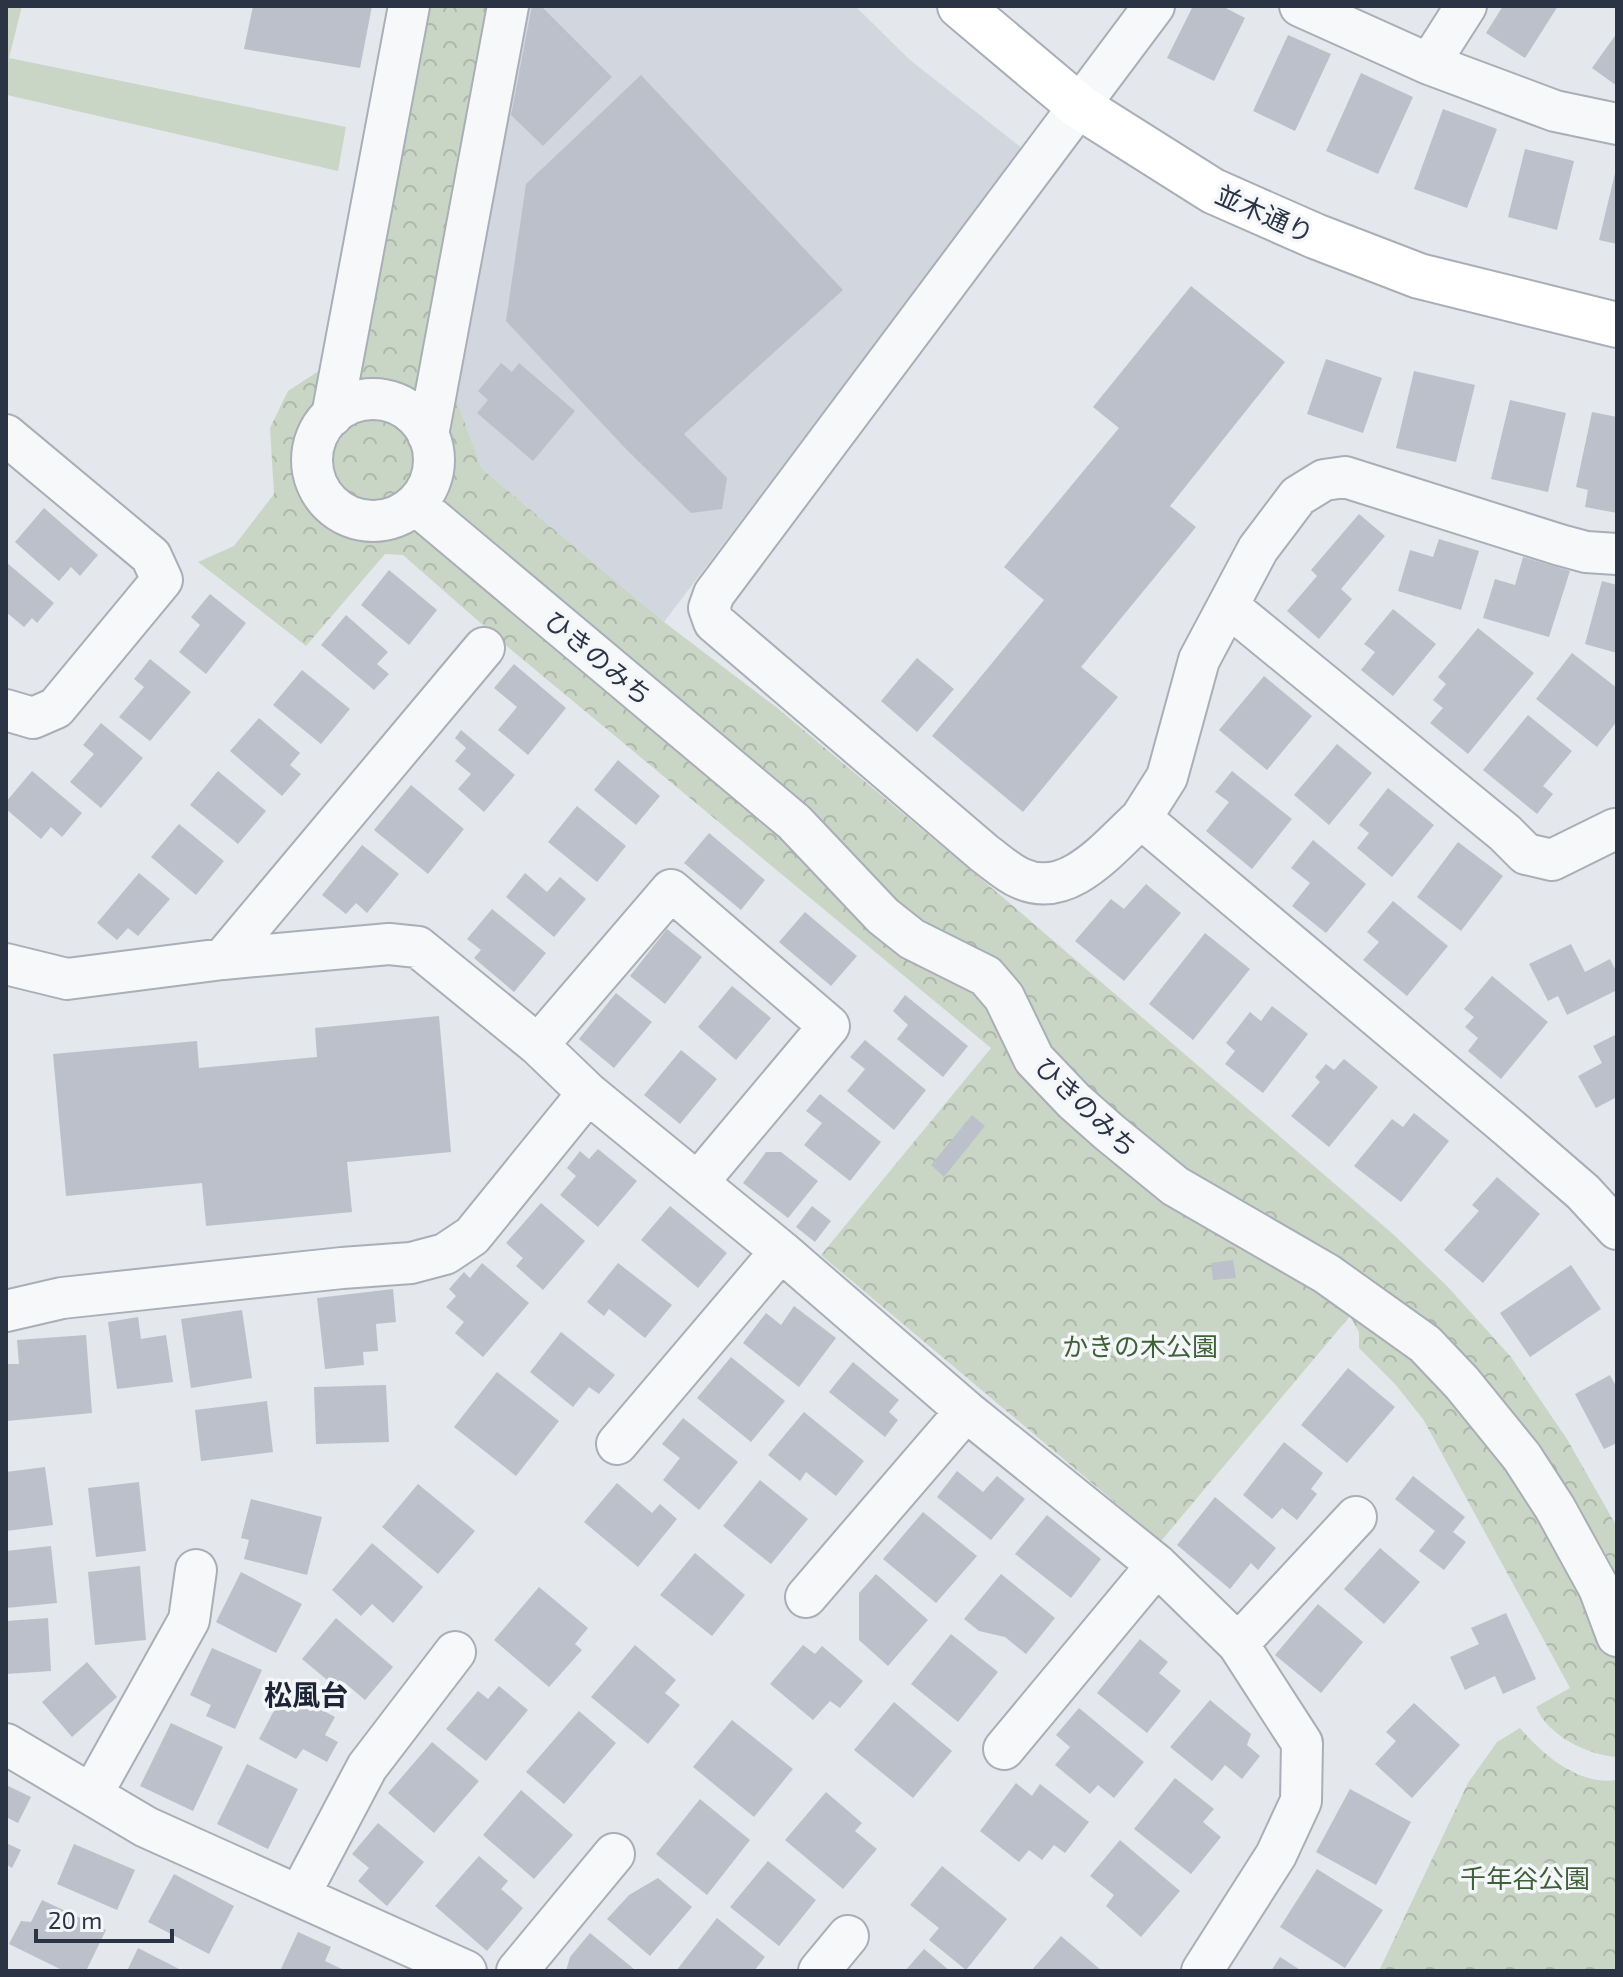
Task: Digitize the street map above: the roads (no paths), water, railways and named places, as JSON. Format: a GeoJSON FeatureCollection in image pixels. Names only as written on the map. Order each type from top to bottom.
{"type":"FeatureCollection","features":[{"type":"Feature","properties":{"kind":"street"},"geometry":{"type":"LineString","coordinates":[[332,416],[409,6]]}},
{"type":"Feature","properties":{"kind":"street"},"geometry":{"type":"LineString","coordinates":[[428,435],[508,6]]}},
{"type":"Feature","properties":{"kind":"street","name":"並木通り"},"geometry":{"type":"LineString","coordinates":[[960,6],[1080,107],[1213,191],[1315,236],[1419,276],[1617,325]]}},
{"type":"Feature","properties":{"kind":"street"},"geometry":{"type":"LineString","coordinates":[[1154,6],[714,594],[709,608],[714,622],[984,853],[1021,879],[1052,883],[1086,869],[1141,818],[1167,777],[1199,660],[1228,606],[1266,539],[1298,496],[1324,480],[1345,477],[1560,545],[1586,552],[1617,554]]}},
{"type":"Feature","properties":{"kind":"street"},"geometry":{"type":"LineString","coordinates":[[1300,6],[1429,64],[1555,111],[1617,124]]}},
{"type":"Feature","properties":{"kind":"street"},"geometry":{"type":"LineString","coordinates":[[1429,64],[1466,6]]}},
{"type":"Feature","properties":{"kind":"street"},"geometry":{"type":"LineString","coordinates":[[373,398],[393,402],[412,412],[433,446],[434,467],[428,487],[415,504],[398,515],[379,520],[359,519],[341,512],[326,500],[316,483],[312,464],[314,444],[322,426],[332,416],[352,402],[373,398]]}},
{"type":"Feature","properties":{"kind":"street"},"geometry":{"type":"LineString","coordinates":[[6,435],[151,556],[162,580],[56,708],[33,718],[6,710]]}},
{"type":"Feature","properties":{"kind":"street","name":"ひきのみち"},"geometry":{"type":"LineString","coordinates":[[415,504],[794,822],[883,916],[912,939],[986,976],[1004,997],[1034,1059],[1109,1132],[1175,1186],[1327,1274],[1425,1344],[1462,1383],[1522,1457],[1555,1508],[1599,1588],[1617,1636]]}},
{"type":"Feature","properties":{"kind":"street"},"geometry":{"type":"LineString","coordinates":[[1228,606],[1493,823],[1526,854],[1552,860],[1616,828]]}},
{"type":"Feature","properties":{"kind":"street"},"geometry":{"type":"LineString","coordinates":[[223,959],[484,648]]}},
{"type":"Feature","properties":{"kind":"street"},"geometry":{"type":"LineString","coordinates":[[1141,818],[1508,1127],[1583,1192],[1617,1229]]}},
{"type":"Feature","properties":{"kind":"street"},"geometry":{"type":"LineString","coordinates":[[538,1045],[671,890],[829,1026],[698,1182]]}},
{"type":"Feature","properties":{"kind":"street"},"geometry":{"type":"LineString","coordinates":[[6,964],[67,979],[223,959],[389,944],[418,947],[538,1045],[588,1093],[781,1251],[966,1411],[1157,1565],[1238,1644],[1302,1743],[1301,1801],[1276,1855],[1202,1971]]}},
{"type":"Feature","properties":{"kind":"street"},"geometry":{"type":"LineString","coordinates":[[6,1311],[62,1298],[411,1263],[445,1254],[472,1236],[588,1093]]}},
{"type":"Feature","properties":{"kind":"street"},"geometry":{"type":"LineString","coordinates":[[617,1444],[781,1251]]}},
{"type":"Feature","properties":{"kind":"street"},"geometry":{"type":"LineString","coordinates":[[806,1597],[966,1411]]}},
{"type":"Feature","properties":{"kind":"street"},"geometry":{"type":"LineString","coordinates":[[1238,1644],[1356,1517]]}},
{"type":"Feature","properties":{"kind":"street"},"geometry":{"type":"LineString","coordinates":[[1004,1749],[1157,1565]]}},
{"type":"Feature","properties":{"kind":"street"},"geometry":{"type":"LineString","coordinates":[[92,1794],[189,1620],[196,1570]]}},
{"type":"Feature","properties":{"kind":"street"},"geometry":{"type":"LineString","coordinates":[[300,1894],[367,1767],[455,1652]]}},
{"type":"Feature","properties":{"kind":"street"},"geometry":{"type":"LineString","coordinates":[[6,1744],[146,1827],[466,1971]]}},
{"type":"Feature","properties":{"kind":"street"},"geometry":{"type":"LineString","coordinates":[[517,1971],[614,1854]]}},
{"type":"Feature","properties":{"kind":"street"},"geometry":{"type":"LineString","coordinates":[[819,1971],[848,1936]]}},
{"type":"Feature","properties":{"kind":"district","name":"松風台"},"geometry":{"type":"Point","coordinates":[306,1694]}},
{"type":"Feature","properties":{"kind":"park label","name":"かきの木公園"},"geometry":{"type":"Point","coordinates":[1140,1345]}},
{"type":"Feature","properties":{"kind":"park label","name":"千年谷公園"},"geometry":{"type":"Point","coordinates":[1525,1877]}}]}
